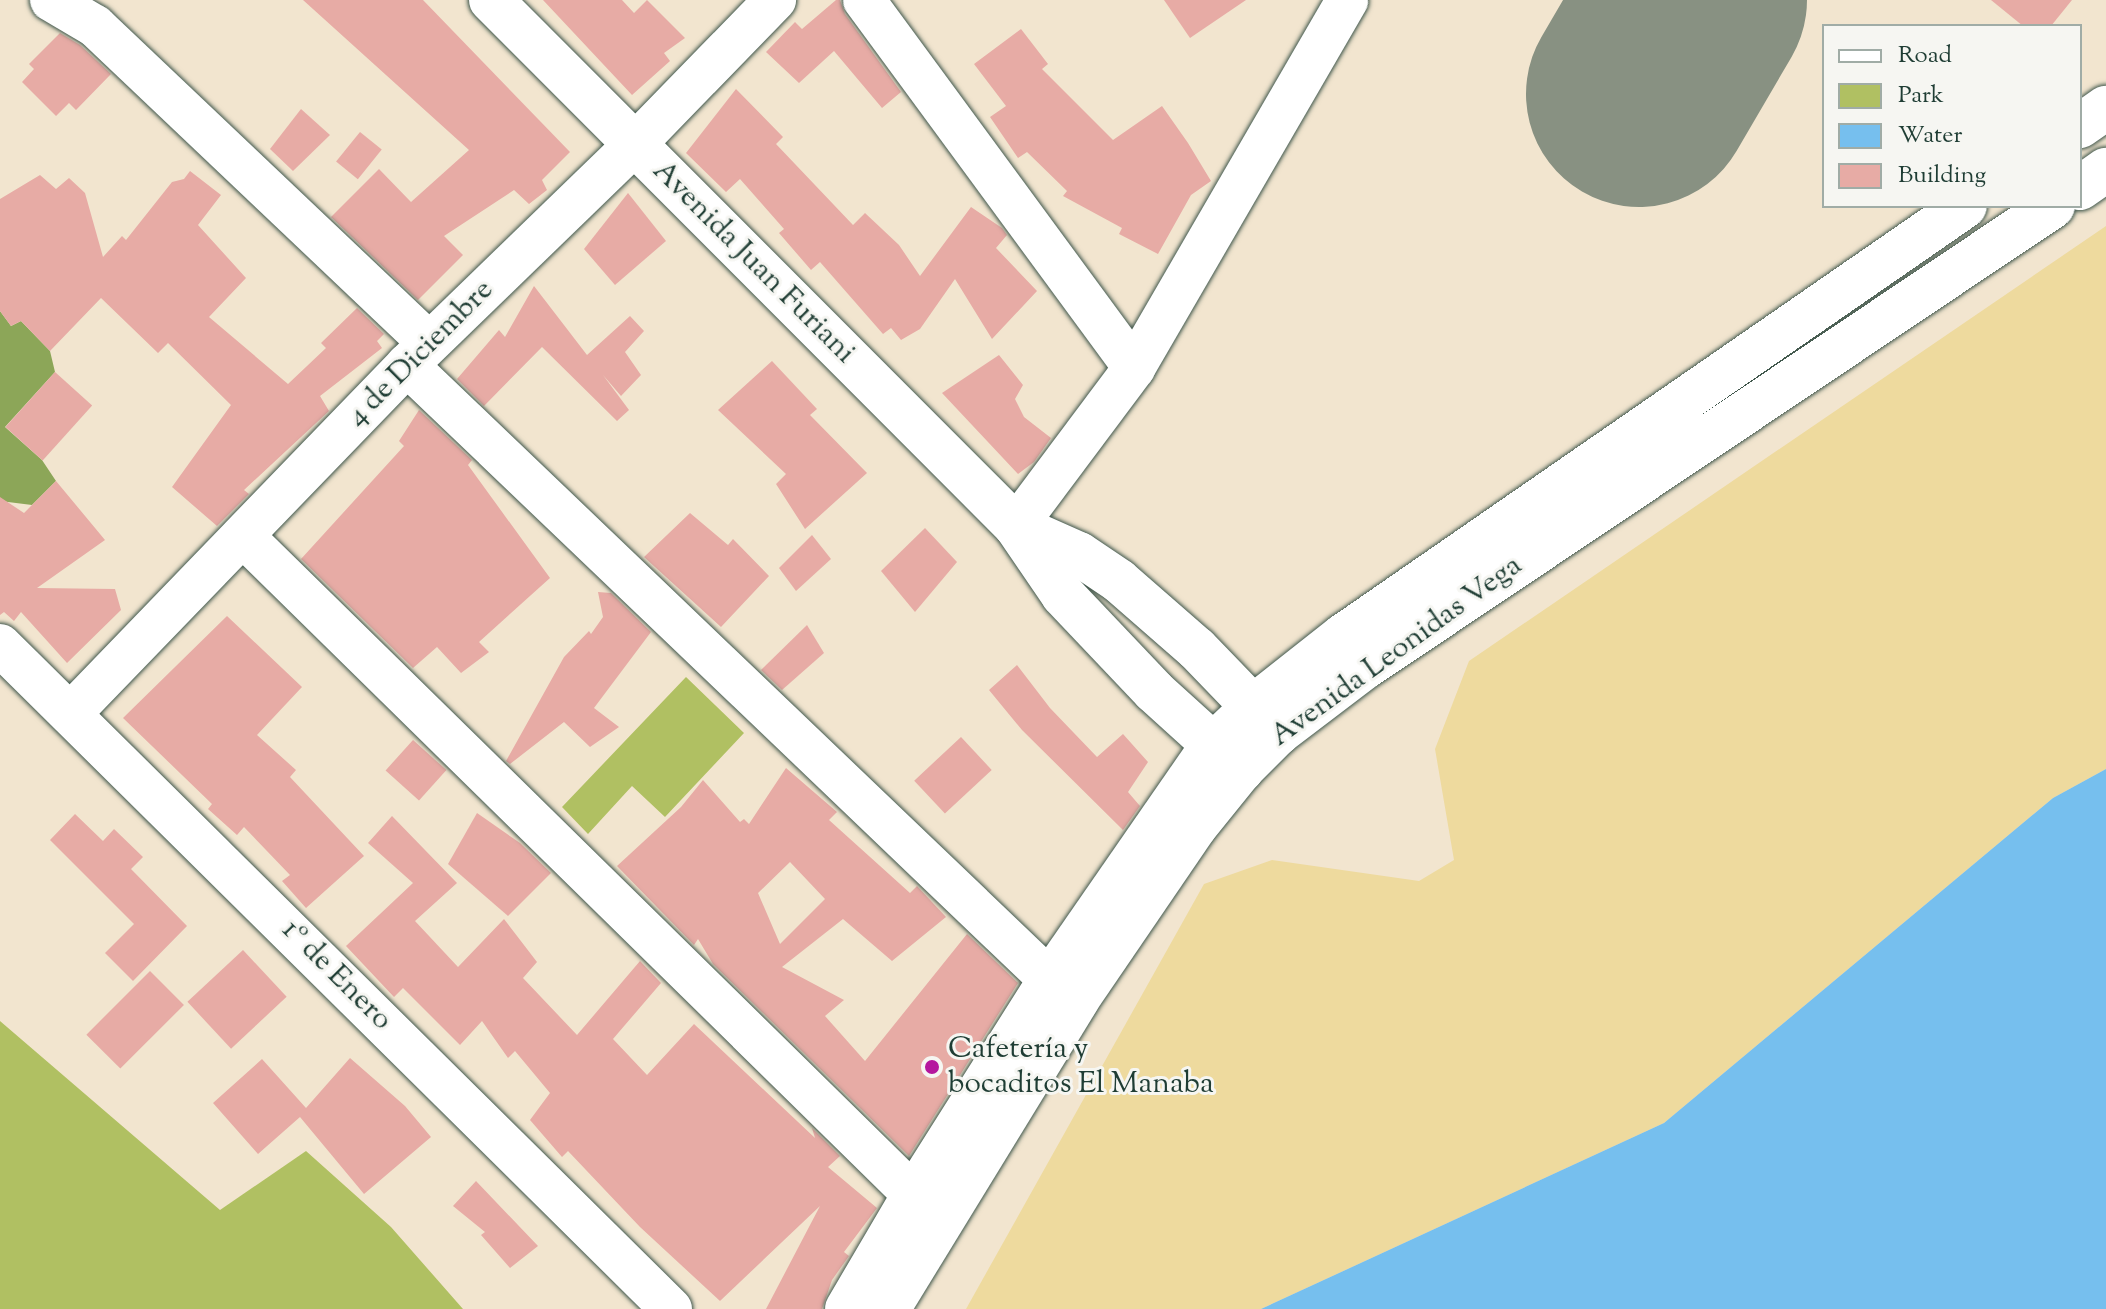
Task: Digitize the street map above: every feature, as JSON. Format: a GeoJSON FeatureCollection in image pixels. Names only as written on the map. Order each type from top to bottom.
{"type":"FeatureCollection","features":[{"type":"Feature","properties":{"kind":"main road","name":"Avenida Juan Furiani"},"geometry":{"type":"LineString","coordinates":[[491,0],[1016,526],[1063,595],[1154,691],[1227,758]]}},
{"type":"Feature","properties":{"kind":"main road"},"geometry":{"type":"LineString","coordinates":[[2082,125],[2106,108]]}},
{"type":"Feature","properties":{"kind":"main road"},"geometry":{"type":"LineString","coordinates":[[2082,187],[2106,170]]}},
{"type":"Feature","properties":{"kind":"main road","name":"Avenida Leonidas Vega"},"geometry":{"type":"LineString","coordinates":[[847,1309],[914,1195],[1050,980],[1227,758],[1343,636],[1962,208]]}},
{"type":"Feature","properties":{"kind":"main road","name":"Avenida Leonidas Vega"},"geometry":{"type":"LineString","coordinates":[[1265,720],[1365,667],[2050,208]]}},
{"type":"Feature","properties":{"kind":"main road","name":"Avenida Juan Furiani"},"geometry":{"type":"LineString","coordinates":[[1016,526],[1079,554],[1119,581],[1197,649],[1265,720]]}},
{"type":"Feature","properties":{"kind":"main road","name":"Avenida Leonidas Vega"},"geometry":{"type":"LineString","coordinates":[[888,1309],[1077,1000],[1195,827],[1227,758]]}},
{"type":"Feature","properties":{"kind":"street"},"geometry":{"type":"LineString","coordinates":[[51,0],[95,26],[418,354],[1050,980]]}},
{"type":"Feature","properties":{"kind":"street","name":"4 de Diciembre"},"geometry":{"type":"LineString","coordinates":[[71,713],[418,354],[635,144],[775,0]]}},
{"type":"Feature","properties":{"kind":"street"},"geometry":{"type":"LineString","coordinates":[[864,0],[1134,368]]}},
{"type":"Feature","properties":{"kind":"street"},"geometry":{"type":"LineString","coordinates":[[1016,526],[1134,368],[1333,9]]}},
{"type":"Feature","properties":{"kind":"street"},"geometry":{"type":"LineString","coordinates":[[244,537],[914,1195]]}},
{"type":"Feature","properties":{"kind":"street","name":"1º de Enero"},"geometry":{"type":"LineString","coordinates":[[0,645],[671,1309]]}},
{"type":"Feature","properties":{"kind":"green space"},"geometry":{"type":"Polygon","coordinates":[[[0,311],[11,326],[21,321],[50,351],[55,372],[5,427],[42,460],[56,481],[32,505],[0,501],[0,311]]]}},
{"type":"Feature","properties":{"kind":"green space"},"geometry":{"type":"Polygon","coordinates":[[[686,677],[744,733],[665,817],[632,786],[588,834],[562,807],[686,677]]]}},
{"type":"Feature","properties":{"kind":"green space"},"geometry":{"type":"Polygon","coordinates":[[[0,1021],[220,1210],[306,1151],[391,1227],[463,1309],[0,1309],[0,1021]]]}},
{"type":"Feature","properties":{"kind":"sand"},"geometry":{"type":"Polygon","coordinates":[[[2106,226],[2106,769],[2053,798],[1664,1123],[1261,1309],[966,1309],[1204,884],[1272,860],[1419,881],[1454,860],[1435,749],[1469,661],[2106,226]]]}},
{"type":"Feature","properties":{"kind":"water"},"geometry":{"type":"Polygon","coordinates":[[[2106,769],[2106,1309],[1261,1309],[1664,1123],[2053,798],[2106,769]]]}},
{"type":"Feature","properties":{"kind":"building"},"geometry":{"type":"Polygon","coordinates":[[[303,0],[423,0],[570,152],[542,180],[547,190],[529,204],[514,190],[444,236],[463,255],[418,300],[331,217],[379,169],[411,202],[469,150],[303,0]]]}},
{"type":"Feature","properties":{"kind":"building"},"geometry":{"type":"Polygon","coordinates":[[[543,0],[622,0],[634,13],[647,0],[685,38],[664,53],[670,61],[632,95],[543,0]]]}},
{"type":"Feature","properties":{"kind":"building"},"geometry":{"type":"Polygon","coordinates":[[[836,0],[840,0],[845,14],[901,92],[882,108],[834,51],[799,83],[766,52],[795,22],[802,29],[836,0]]]}},
{"type":"Feature","properties":{"kind":"building"},"geometry":{"type":"Polygon","coordinates":[[[1164,0],[1246,0],[1190,38],[1164,0]]]}},
{"type":"Feature","properties":{"kind":"building"},"geometry":{"type":"Polygon","coordinates":[[[1991,0],[2072,0],[2053,24],[2021,24],[1991,0]]]}},
{"type":"Feature","properties":{"kind":"building"},"geometry":{"type":"Polygon","coordinates":[[[1021,29],[1048,64],[1042,69],[1113,140],[1162,106],[1188,143],[1211,181],[1191,195],[1158,254],[1119,234],[1122,228],[1063,196],[1067,191],[1027,152],[1018,158],[990,117],[1006,106],[974,64],[1021,29]]]}},
{"type":"Feature","properties":{"kind":"building"},"geometry":{"type":"Polygon","coordinates":[[[60,33],[80,45],[111,74],[76,110],[69,103],[56,116],[22,82],[34,69],[29,64],[60,33]]]}},
{"type":"Feature","properties":{"kind":"building"},"geometry":{"type":"Polygon","coordinates":[[[736,89],[783,137],[776,144],[853,225],[865,213],[899,245],[920,276],[971,207],[1002,228],[1007,235],[996,248],[1037,291],[992,339],[955,279],[920,329],[901,340],[891,328],[883,334],[820,262],[811,270],[779,233],[784,229],[740,179],[726,192],[686,153],[736,89]]]}},
{"type":"Feature","properties":{"kind":"building"},"geometry":{"type":"Polygon","coordinates":[[[301,109],[330,135],[293,171],[270,149],[301,109]]]}},
{"type":"Feature","properties":{"kind":"building"},"geometry":{"type":"Polygon","coordinates":[[[360,132],[382,150],[358,179],[336,162],[360,132]]]}},
{"type":"Feature","properties":{"kind":"building"},"geometry":{"type":"Polygon","coordinates":[[[190,171],[221,195],[198,225],[246,278],[209,317],[288,384],[326,348],[321,343],[357,308],[384,334],[377,341],[382,348],[320,396],[329,411],[244,490],[249,494],[217,526],[172,487],[231,405],[168,343],[158,353],[101,298],[50,351],[21,321],[11,326],[0,311],[0,199],[40,175],[56,189],[69,178],[85,193],[103,257],[122,236],[126,240],[172,182],[184,179],[190,171]]]}},
{"type":"Feature","properties":{"kind":"building"},"geometry":{"type":"Polygon","coordinates":[[[628,193],[666,241],[615,285],[584,249],[628,193]]]}},
{"type":"Feature","properties":{"kind":"building"},"geometry":{"type":"Polygon","coordinates":[[[534,286],[587,355],[630,316],[644,331],[625,352],[641,375],[621,396],[603,375],[629,410],[617,421],[542,347],[484,406],[457,379],[499,330],[505,337],[534,286]]]}},
{"type":"Feature","properties":{"kind":"building"},"geometry":{"type":"Polygon","coordinates":[[[999,355],[1023,385],[1015,399],[1024,417],[1051,438],[1034,462],[1018,474],[942,393],[999,355]]]}},
{"type":"Feature","properties":{"kind":"building"},"geometry":{"type":"Polygon","coordinates":[[[772,361],[817,409],[810,415],[867,473],[805,529],[776,484],[786,474],[718,410],[772,361]]]}},
{"type":"Feature","properties":{"kind":"building"},"geometry":{"type":"Polygon","coordinates":[[[55,372],[92,405],[43,460],[5,427],[55,372]]]}},
{"type":"Feature","properties":{"kind":"building"},"geometry":{"type":"Polygon","coordinates":[[[419,410],[472,460],[468,465],[550,578],[479,642],[489,652],[461,673],[437,647],[413,668],[301,559],[404,446],[399,441],[419,410]]]}},
{"type":"Feature","properties":{"kind":"building"},"geometry":{"type":"Polygon","coordinates":[[[56,481],[105,540],[37,588],[115,589],[121,610],[67,663],[21,612],[14,621],[4,612],[0,615],[0,497],[24,513],[56,481]]]}},
{"type":"Feature","properties":{"kind":"building"},"geometry":{"type":"Polygon","coordinates":[[[690,513],[728,545],[733,539],[769,576],[721,627],[644,557],[690,513]]]}},
{"type":"Feature","properties":{"kind":"building"},"geometry":{"type":"Polygon","coordinates":[[[925,528],[957,562],[915,612],[881,571],[925,528]]]}},
{"type":"Feature","properties":{"kind":"building"},"geometry":{"type":"Polygon","coordinates":[[[812,535],[831,559],[796,591],[779,568],[812,535]]]}},
{"type":"Feature","properties":{"kind":"building"},"geometry":{"type":"Polygon","coordinates":[[[598,592],[611,593],[651,632],[594,708],[619,727],[590,747],[564,722],[510,764],[506,761],[564,657],[589,631],[591,634],[603,617],[598,592]]]}},
{"type":"Feature","properties":{"kind":"building"},"geometry":{"type":"Polygon","coordinates":[[[227,616],[302,687],[257,735],[296,770],[290,777],[364,856],[306,908],[282,881],[290,875],[244,827],[237,835],[208,809],[212,804],[123,718],[227,616]]]}},
{"type":"Feature","properties":{"kind":"building"},"geometry":{"type":"Polygon","coordinates":[[[807,625],[824,653],[782,690],[761,670],[807,625]]]}},
{"type":"Feature","properties":{"kind":"building"},"geometry":{"type":"Polygon","coordinates":[[[1017,665],[1050,708],[1097,757],[1123,734],[1148,762],[1128,792],[1140,806],[1123,830],[1022,730],[989,690],[1017,665]]]}},
{"type":"Feature","properties":{"kind":"building"},"geometry":{"type":"Polygon","coordinates":[[[961,737],[992,770],[945,814],[914,781],[961,737]]]}},
{"type":"Feature","properties":{"kind":"building"},"geometry":{"type":"Polygon","coordinates":[[[413,740],[446,770],[419,801],[386,770],[413,740]]]}},
{"type":"Feature","properties":{"kind":"building"},"geometry":{"type":"Polygon","coordinates":[[[786,768],[837,812],[829,820],[910,893],[917,886],[946,917],[892,961],[843,919],[782,967],[844,1000],[825,1016],[865,1061],[967,934],[1018,983],[909,1156],[713,964],[698,939],[694,945],[617,866],[681,807],[703,780],[740,822],[744,819],[749,824],[786,768]],[[790,862],[758,893],[780,944],[825,899],[790,862]]]}},
{"type":"Feature","properties":{"kind":"building"},"geometry":{"type":"Polygon","coordinates":[[[477,813],[520,843],[551,873],[508,916],[448,864],[477,813]]]}},
{"type":"Feature","properties":{"kind":"building"},"geometry":{"type":"Polygon","coordinates":[[[75,814],[103,841],[114,829],[143,857],[131,869],[187,926],[133,981],[105,953],[134,924],[50,840],[75,814]]]}},
{"type":"Feature","properties":{"kind":"building"},"geometry":{"type":"Polygon","coordinates":[[[392,816],[457,883],[415,921],[458,967],[504,919],[537,962],[523,978],[577,1035],[640,961],[661,983],[613,1039],[647,1075],[694,1024],[815,1138],[812,1128],[840,1156],[828,1167],[877,1208],[844,1252],[849,1256],[832,1280],[822,1309],[766,1309],[820,1206],[720,1301],[640,1227],[568,1151],[562,1157],[530,1120],[550,1093],[515,1051],[508,1058],[482,1021],[460,1045],[403,988],[394,997],[346,946],[413,883],[368,843],[392,816]]]}},
{"type":"Feature","properties":{"kind":"building"},"geometry":{"type":"Polygon","coordinates":[[[243,950],[287,997],[231,1049],[187,1002],[243,950]]]}},
{"type":"Feature","properties":{"kind":"building"},"geometry":{"type":"Polygon","coordinates":[[[150,971],[184,1005],[120,1069],[86,1035],[150,971]]]}},
{"type":"Feature","properties":{"kind":"building"},"geometry":{"type":"Polygon","coordinates":[[[350,1058],[405,1106],[431,1137],[364,1194],[300,1117],[258,1154],[213,1103],[262,1059],[306,1108],[350,1058]]]}},
{"type":"Feature","properties":{"kind":"building"},"geometry":{"type":"Polygon","coordinates":[[[476,1181],[538,1246],[510,1268],[481,1235],[485,1232],[453,1206],[476,1181]]]}},
{"type":"Feature","properties":{"kind":"runway"},"geometry":{"type":"LineString","coordinates":[[1639,94],[1694,0]]}},
{"type":"Feature","properties":{"kind":"place","name":"Cafetería y bocaditos El Manaba"},"geometry":{"type":"Point","coordinates":[932,1067]}}]}
